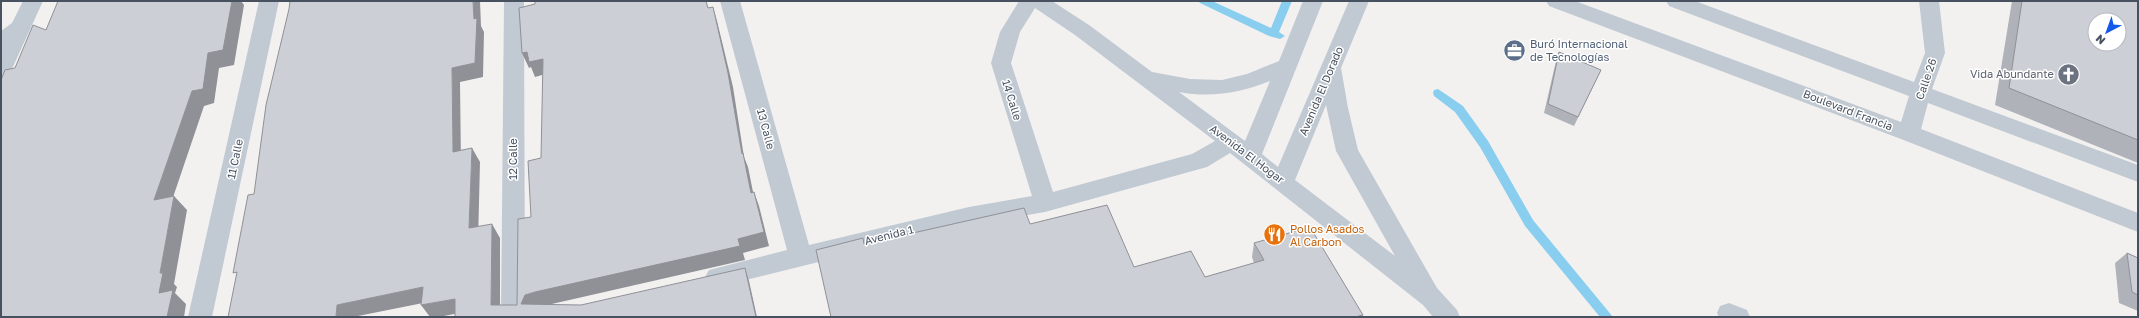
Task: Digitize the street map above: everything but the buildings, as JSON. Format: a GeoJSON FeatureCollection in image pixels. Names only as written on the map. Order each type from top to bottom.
{"type":"FeatureCollection","features":[{"type":"Feature","properties":{"kind":"street"},"geometry":{"type":"LineString","coordinates":[[1,71],[33,1]]}},
{"type":"Feature","properties":{"kind":"street","name":"11 Calle"},"geometry":{"type":"LineString","coordinates":[[200,317],[269,1]]}},
{"type":"Feature","properties":{"kind":"street","name":"12 Calle"},"geometry":{"type":"LineString","coordinates":[[513,317],[514,1]]}},
{"type":"Feature","properties":{"kind":"street","name":"13 Calle"},"geometry":{"type":"LineString","coordinates":[[730,1],[801,258]]}},
{"type":"Feature","properties":{"kind":"street","name":"14 Calle"},"geometry":{"type":"LineString","coordinates":[[1030,1],[1010,32],[1001,63],[1045,203]]}},
{"type":"Feature","properties":{"kind":"street","name":"Avenida El Hogar"},"geometry":{"type":"LineString","coordinates":[[1038,1],[1082,30],[1231,142],[1432,298],[1448,317]]}},
{"type":"Feature","properties":{"kind":"street"},"geometry":{"type":"LineString","coordinates":[[1250,157],[1314,1]]}},
{"type":"Feature","properties":{"kind":"street","name":"Avenida El Dorado"},"geometry":{"type":"LineString","coordinates":[[1282,182],[1359,1]]}},
{"type":"Feature","properties":{"kind":"street","name":"Boulevard Francia"},"geometry":{"type":"LineString","coordinates":[[1556,1],[1909,133],[2138,222]]}},
{"type":"Feature","properties":{"kind":"street"},"geometry":{"type":"LineString","coordinates":[[1676,1],[2138,174]]}},
{"type":"Feature","properties":{"kind":"street","name":"Calle 26"},"geometry":{"type":"LineString","coordinates":[[1909,133],[1920,93],[1935,53],[1929,1]]}},
{"type":"Feature","properties":{"kind":"street"},"geometry":{"type":"LineString","coordinates":[[1,41],[20,27]]}},
{"type":"Feature","properties":{"kind":"street"},"geometry":{"type":"LineString","coordinates":[[1127,65],[1151,78],[1180,86],[1210,89],[1239,85],[1288,65]]}},
{"type":"Feature","properties":{"kind":"street"},"geometry":{"type":"LineString","coordinates":[[1331,67],[1336,108],[1347,151],[1432,298]]}},
{"type":"Feature","properties":{"kind":"street","name":"Avenida 1"},"geometry":{"type":"LineString","coordinates":[[692,283],[801,258],[969,216],[1045,203],[1199,161],[1231,142]]}},
{"type":"Feature","properties":{"kind":"waterway"},"geometry":{"type":"LineString","coordinates":[[1203,1],[1273,33]]}},
{"type":"Feature","properties":{"kind":"waterway"},"geometry":{"type":"LineString","coordinates":[[1273,33],[1287,1]]}},
{"type":"Feature","properties":{"kind":"waterway"},"geometry":{"type":"LineString","coordinates":[[1273,33],[1280,36]]}},
{"type":"Feature","properties":{"kind":"waterway"},"geometry":{"type":"LineString","coordinates":[[1438,93],[1459,109],[1484,144],[1529,223],[1607,317]]}},
{"type":"Feature","properties":{"kind":"place","name":"Buró Internacional de Tecnologías"},"geometry":{"type":"Point","coordinates":[1514,50]}},
{"type":"Feature","properties":{"kind":"place","name":"Vida Abundante"},"geometry":{"type":"Point","coordinates":[2069,74]}},
{"type":"Feature","properties":{"kind":"place","name":"Pollos Asados Al Carbon"},"geometry":{"type":"Point","coordinates":[1275,235]}}]}
